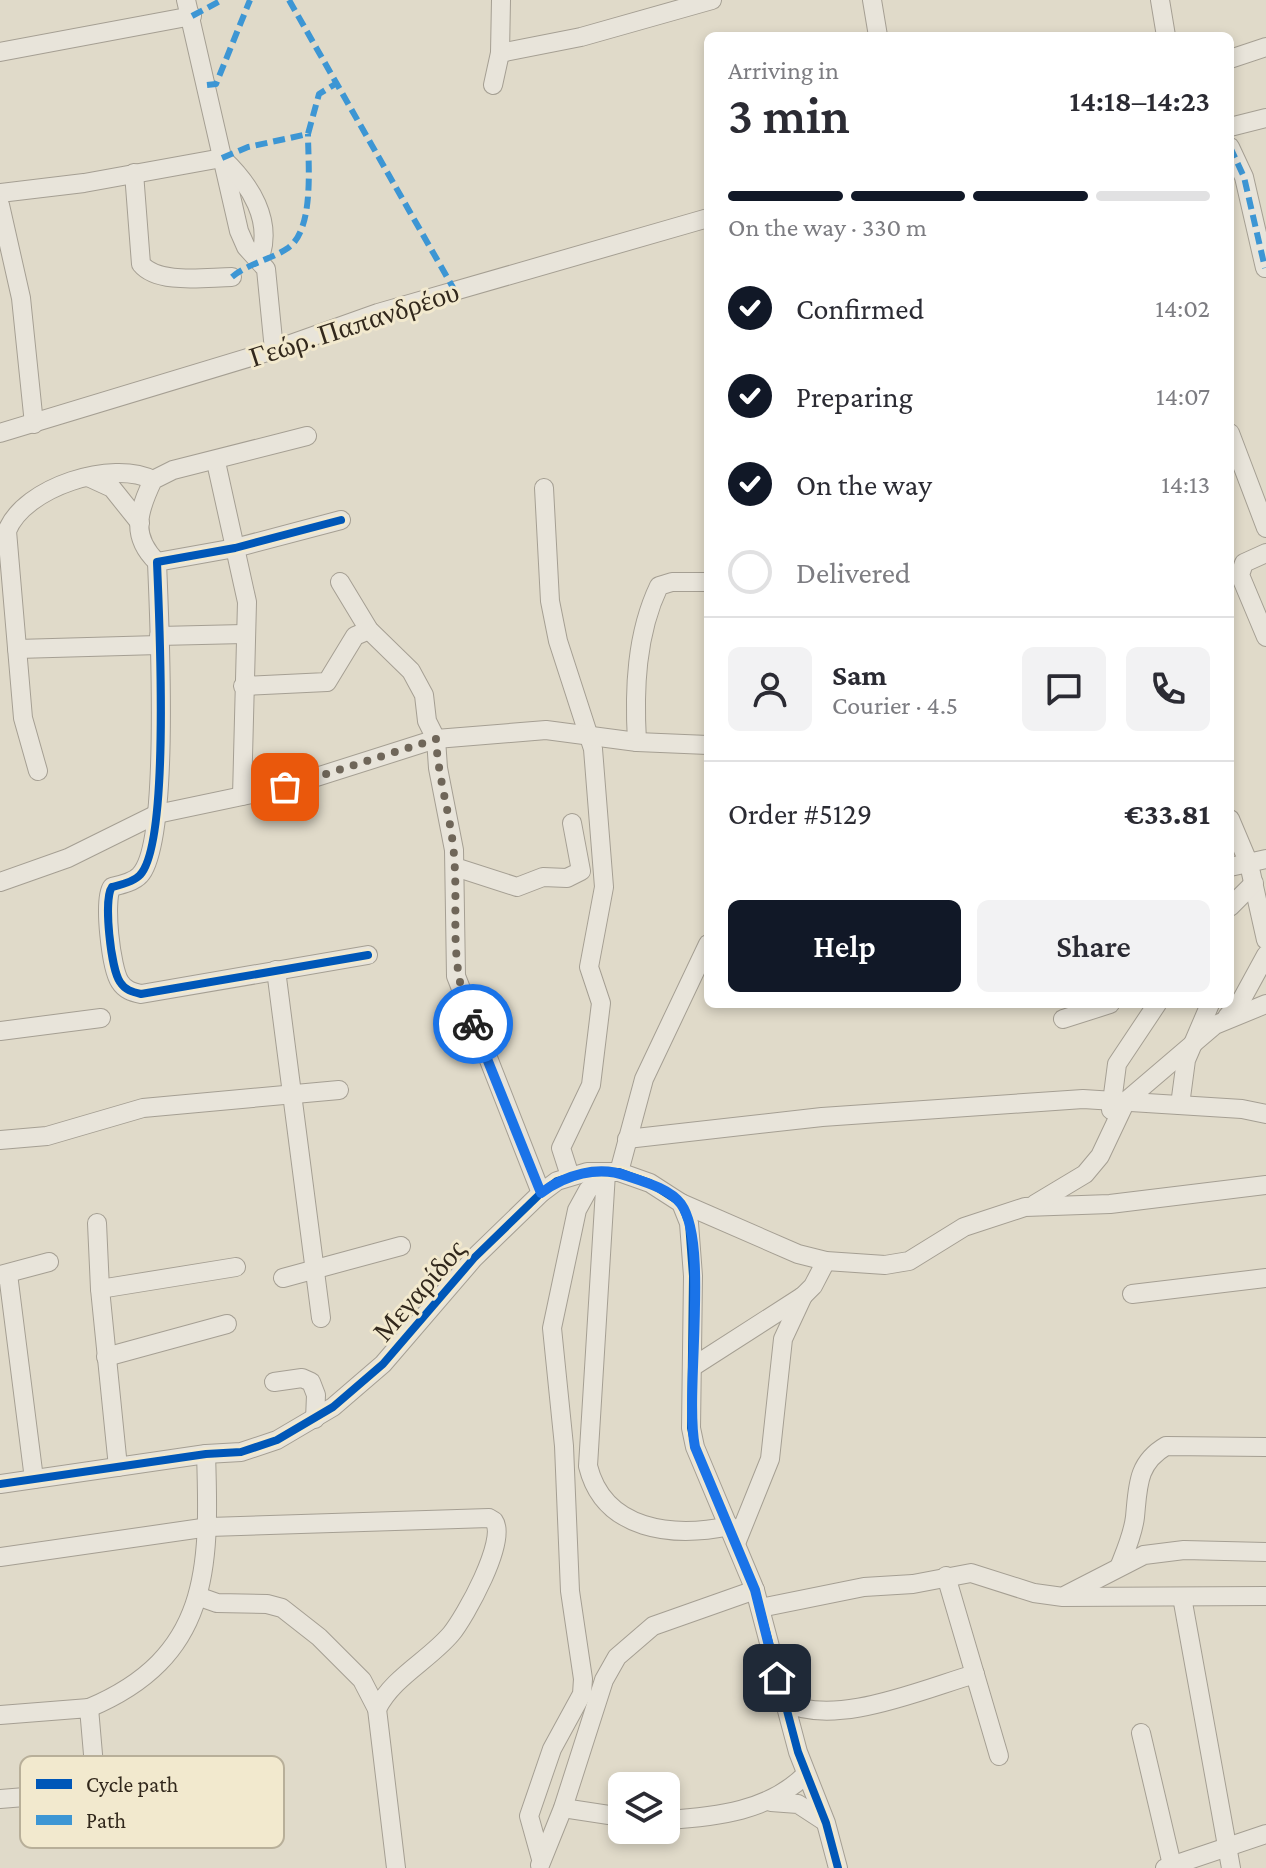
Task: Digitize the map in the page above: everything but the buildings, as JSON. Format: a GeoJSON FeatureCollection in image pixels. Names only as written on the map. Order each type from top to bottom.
{"type":"FeatureCollection","features":[{"type":"Feature","properties":{"kind":"street"},"geometry":{"type":"LineString","coordinates":[[493,85],[500,53],[501,0]]}},
{"type":"Feature","properties":{"kind":"street"},"geometry":{"type":"LineString","coordinates":[[500,53],[581,37],[712,0]]}},
{"type":"Feature","properties":{"kind":"street"},"geometry":{"type":"LineString","coordinates":[[872,0],[877,32]]}},
{"type":"Feature","properties":{"kind":"street"},"geometry":{"type":"LineString","coordinates":[[1160,0],[1165,32]]}},
{"type":"Feature","properties":{"kind":"street"},"geometry":{"type":"LineString","coordinates":[[0,52],[189,8],[239,231],[268,279],[274,350]]}},
{"type":"Feature","properties":{"kind":"street"},"geometry":{"type":"LineString","coordinates":[[1234,58],[1266,47]]}},
{"type":"Feature","properties":{"kind":"street"},"geometry":{"type":"LineString","coordinates":[[1234,126],[1266,118]]}},
{"type":"Feature","properties":{"kind":"street"},"geometry":{"type":"LineString","coordinates":[[1234,156],[1244,177],[1265,268]]}},
{"type":"Feature","properties":{"kind":"street"},"geometry":{"type":"LineString","coordinates":[[0,193],[222,158]]}},
{"type":"Feature","properties":{"kind":"street"},"geometry":{"type":"LineString","coordinates":[[134,173],[141,264],[145,269],[170,276],[232,277]]}},
{"type":"Feature","properties":{"kind":"street"},"geometry":{"type":"LineString","coordinates":[[0,205],[5,245],[21,298],[34,424]]}},
{"type":"Feature","properties":{"kind":"street","name":"Γεώρ. Παπανδρέου"},"geometry":{"type":"LineString","coordinates":[[0,433],[274,350],[378,313],[704,219]]}},
{"type":"Feature","properties":{"kind":"street"},"geometry":{"type":"LineString","coordinates":[[38,771],[23,718],[12,656],[4,530],[11,519],[23,506],[48,491],[88,477],[124,471],[153,480],[173,470],[216,462],[307,436]]}},
{"type":"Feature","properties":{"kind":"street"},"geometry":{"type":"LineString","coordinates":[[1234,444],[1266,528]]}},
{"type":"Feature","properties":{"kind":"street"},"geometry":{"type":"LineString","coordinates":[[216,462],[247,602],[242,796]]}},
{"type":"Feature","properties":{"kind":"street"},"geometry":{"type":"LineString","coordinates":[[88,477],[112,488],[140,523]]}},
{"type":"Feature","properties":{"kind":"street"},"geometry":{"type":"LineString","coordinates":[[153,480],[140,523],[142,547],[157,562],[157,814],[147,864],[140,876],[112,887],[107,893],[118,980],[129,991],[141,994],[368,955]]}},
{"type":"Feature","properties":{"kind":"street"},"geometry":{"type":"LineString","coordinates":[[544,488],[550,601],[558,641],[596,765],[604,887],[589,967],[601,1003],[591,1085],[561,1148],[570,1176]]}},
{"type":"Feature","properties":{"kind":"street"},"geometry":{"type":"LineString","coordinates":[[157,562],[235,548],[341,520]]}},
{"type":"Feature","properties":{"kind":"street"},"geometry":{"type":"LineString","coordinates":[[1266,553],[1244,563],[1240,575],[1266,637]]}},
{"type":"Feature","properties":{"kind":"street"},"geometry":{"type":"LineString","coordinates":[[340,582],[369,630],[411,671],[424,695],[427,721],[436,739],[455,867],[456,976],[541,1193]]}},
{"type":"Feature","properties":{"kind":"street"},"geometry":{"type":"LineString","coordinates":[[637,742],[635,699],[650,605],[659,586],[672,582],[704,582]]}},
{"type":"Feature","properties":{"kind":"street"},"geometry":{"type":"LineString","coordinates":[[243,686],[327,682],[355,636],[369,630]]}},
{"type":"Feature","properties":{"kind":"street"},"geometry":{"type":"LineString","coordinates":[[12,656],[244,634]]}},
{"type":"Feature","properties":{"kind":"street"},"geometry":{"type":"LineString","coordinates":[[0,882],[68,858],[157,814],[285,787],[436,739],[546,730],[637,742],[704,745]]}},
{"type":"Feature","properties":{"kind":"street"},"geometry":{"type":"LineString","coordinates":[[455,867],[517,887],[543,877],[575,876],[581,871],[582,864],[572,823]]}},
{"type":"Feature","properties":{"kind":"street"},"geometry":{"type":"LineString","coordinates":[[1234,825],[1258,862],[1254,883],[1266,940]]}},
{"type":"Feature","properties":{"kind":"street"},"geometry":{"type":"LineString","coordinates":[[1234,866],[1258,862]]}},
{"type":"Feature","properties":{"kind":"street"},"geometry":{"type":"LineString","coordinates":[[1234,903],[1254,883]]}},
{"type":"Feature","properties":{"kind":"street"},"geometry":{"type":"LineString","coordinates":[[1119,1100],[1225,1019],[1242,999],[1266,955]]}},
{"type":"Feature","properties":{"kind":"street"},"geometry":{"type":"LineString","coordinates":[[704,956],[644,1079],[627,1139],[612,1173],[588,1466],[592,1484],[621,1515],[643,1527],[675,1533],[733,1534]]}},
{"type":"Feature","properties":{"kind":"street"},"geometry":{"type":"LineString","coordinates":[[276,970],[321,1318]]}},
{"type":"Feature","properties":{"kind":"street"},"geometry":{"type":"LineString","coordinates":[[1225,1019],[1266,1004]]}},
{"type":"Feature","properties":{"kind":"street"},"geometry":{"type":"LineString","coordinates":[[1063,1019],[1097,1008]]}},
{"type":"Feature","properties":{"kind":"street"},"geometry":{"type":"LineString","coordinates":[[1025,1207],[1050,1198],[1085,1174],[1100,1156],[1119,1100],[1117,1064],[1154,1008]]}},
{"type":"Feature","properties":{"kind":"street"},"geometry":{"type":"LineString","coordinates":[[1180,1105],[1186,1060],[1198,1039],[1209,1008]]}},
{"type":"Feature","properties":{"kind":"street"},"geometry":{"type":"LineString","coordinates":[[0,1031],[101,1018]]}},
{"type":"Feature","properties":{"kind":"street"},"geometry":{"type":"LineString","coordinates":[[0,1140],[47,1136],[106,1116],[143,1108],[339,1090]]}},
{"type":"Feature","properties":{"kind":"street"},"geometry":{"type":"LineString","coordinates":[[627,1139],[880,1112],[1119,1100],[1242,1109],[1266,1114]]}},
{"type":"Feature","properties":{"kind":"street"},"geometry":{"type":"LineString","coordinates":[[540,1864],[529,1816],[552,1749],[582,1694],[583,1679],[570,1591],[564,1446],[552,1328],[577,1210],[588,1190],[612,1173]]}},
{"type":"Feature","properties":{"kind":"street","name":"Μεγαρίδος"},"geometry":{"type":"LineString","coordinates":[[0,1484],[255,1449],[315,1419],[383,1364],[474,1258],[541,1193],[570,1176],[612,1173],[650,1183],[681,1203],[769,1243],[826,1261],[885,1265],[909,1261],[964,1227],[1025,1207]]}},
{"type":"Feature","properties":{"kind":"street"},"geometry":{"type":"LineString","coordinates":[[1025,1207],[1110,1204],[1266,1185]]}},
{"type":"Feature","properties":{"kind":"street"},"geometry":{"type":"LineString","coordinates":[[681,1203],[692,1240],[694,1366],[691,1428],[695,1447],[757,1599],[798,1752],[826,1823],[838,1868]]}},
{"type":"Feature","properties":{"kind":"street"},"geometry":{"type":"LineString","coordinates":[[97,1223],[100,1289],[118,1467]]}},
{"type":"Feature","properties":{"kind":"street"},"geometry":{"type":"LineString","coordinates":[[283,1278],[401,1246]]}},
{"type":"Feature","properties":{"kind":"street"},"geometry":{"type":"LineString","coordinates":[[694,1366],[803,1296],[813,1286],[826,1261]]}},
{"type":"Feature","properties":{"kind":"street"},"geometry":{"type":"LineString","coordinates":[[34,1479],[4,1274],[49,1262]]}},
{"type":"Feature","properties":{"kind":"street"},"geometry":{"type":"LineString","coordinates":[[100,1289],[236,1267]]}},
{"type":"Feature","properties":{"kind":"street"},"geometry":{"type":"LineString","coordinates":[[1132,1294],[1266,1278]]}},
{"type":"Feature","properties":{"kind":"street"},"geometry":{"type":"LineString","coordinates":[[733,1534],[770,1459],[783,1339],[803,1296]]}},
{"type":"Feature","properties":{"kind":"street"},"geometry":{"type":"LineString","coordinates":[[106,1357],[227,1324]]}},
{"type":"Feature","properties":{"kind":"street"},"geometry":{"type":"LineString","coordinates":[[274,1382],[302,1378],[311,1382],[316,1395],[315,1419]]}},
{"type":"Feature","properties":{"kind":"street"},"geometry":{"type":"LineString","coordinates":[[1120,1565],[1135,1519],[1137,1479],[1159,1450],[1166,1446],[1266,1447]]}},
{"type":"Feature","properties":{"kind":"street"},"geometry":{"type":"LineString","coordinates":[[0,1715],[89,1708],[138,1684],[166,1655],[200,1597],[209,1527],[206,1454]]}},
{"type":"Feature","properties":{"kind":"street"},"geometry":{"type":"LineString","coordinates":[[0,1557],[209,1527],[489,1518],[494,1521],[498,1536],[488,1568],[453,1632],[386,1691],[377,1709]]}},
{"type":"Feature","properties":{"kind":"street"},"geometry":{"type":"LineString","coordinates":[[1063,1597],[1120,1565],[1160,1552],[1266,1552]]}},
{"type":"Feature","properties":{"kind":"street"},"geometry":{"type":"LineString","coordinates":[[540,1864],[563,1808],[604,1680],[617,1657],[653,1626],[757,1599],[913,1584],[971,1573],[1034,1593],[1063,1597],[1266,1596]]}},
{"type":"Feature","properties":{"kind":"street"},"geometry":{"type":"LineString","coordinates":[[946,1576],[999,1756]]}},
{"type":"Feature","properties":{"kind":"street"},"geometry":{"type":"LineString","coordinates":[[200,1597],[230,1604],[267,1604],[299,1619],[362,1680],[377,1709],[396,1868]]}},
{"type":"Feature","properties":{"kind":"street"},"geometry":{"type":"LineString","coordinates":[[1182,1597],[1231,1868]]}},
{"type":"Feature","properties":{"kind":"street"},"geometry":{"type":"LineString","coordinates":[[783,1701],[806,1709],[842,1711],[975,1674]]}},
{"type":"Feature","properties":{"kind":"street"},"geometry":{"type":"LineString","coordinates":[[89,1708],[93,1756]]}},
{"type":"Feature","properties":{"kind":"street"},"geometry":{"type":"LineString","coordinates":[[1141,1733],[1168,1867],[1266,1834]]}},
{"type":"Feature","properties":{"kind":"street"},"geometry":{"type":"LineString","coordinates":[[680,1818],[765,1803],[780,1797],[806,1774]]}},
{"type":"Feature","properties":{"kind":"street"},"geometry":{"type":"LineString","coordinates":[[0,1799],[20,1797]]}},
{"type":"Feature","properties":{"kind":"street"},"geometry":{"type":"LineString","coordinates":[[765,1803],[798,1804],[826,1823]]}},
{"type":"Feature","properties":{"kind":"street"},"geometry":{"type":"LineString","coordinates":[[563,1808],[608,1815]]}},
{"type":"Feature","properties":{"kind":"marked path"},"geometry":{"type":"LineString","coordinates":[[192,16],[222,0]]}},
{"type":"Feature","properties":{"kind":"marked path"},"geometry":{"type":"LineString","coordinates":[[207,85],[216,84],[250,0]]}},
{"type":"Feature","properties":{"kind":"marked path"},"geometry":{"type":"LineString","coordinates":[[289,0],[455,291]]}},
{"type":"Feature","properties":{"kind":"marked path"},"geometry":{"type":"LineString","coordinates":[[222,158],[248,147],[308,134],[319,94],[337,83]]}},
{"type":"Feature","properties":{"kind":"marked path"},"geometry":{"type":"LineString","coordinates":[[232,277],[288,248],[297,239],[303,226],[308,195],[308,134]]}},
{"type":"Feature","properties":{"kind":"marked path"},"geometry":{"type":"LineString","coordinates":[[1234,156],[1244,177],[1265,268]]}},
{"type":"Feature","properties":{"kind":"cycle path"},"geometry":{"type":"LineString","coordinates":[[341,520],[235,548],[157,562],[161,726],[156,820],[150,854],[140,875],[112,887],[108,919],[111,949],[120,982],[141,994],[368,955]]}},
{"type":"Feature","properties":{"kind":"cycle path"},"geometry":{"type":"LineString","coordinates":[[0,1484],[206,1454],[241,1452],[277,1440],[333,1407],[383,1364],[474,1258],[557,1181],[587,1172],[619,1172],[650,1183],[681,1203],[689,1223],[693,1276],[691,1428],[695,1447],[755,1590],[798,1752],[826,1823],[838,1868]]}},
{"type":"Feature","properties":{"kind":"way so far"},"geometry":{"type":"LineString","coordinates":[[285,787],[436,739],[438,768],[454,850],[456,976],[473,1024]]}},
{"type":"Feature","properties":{"kind":"route"},"geometry":{"type":"LineString","coordinates":[[473,1024],[515,1120],[541,1193],[570,1176],[587,1172],[619,1172],[650,1183],[681,1203],[692,1240],[694,1366],[691,1428],[699,1463],[737,1541],[755,1590],[777,1678]]}}]}
